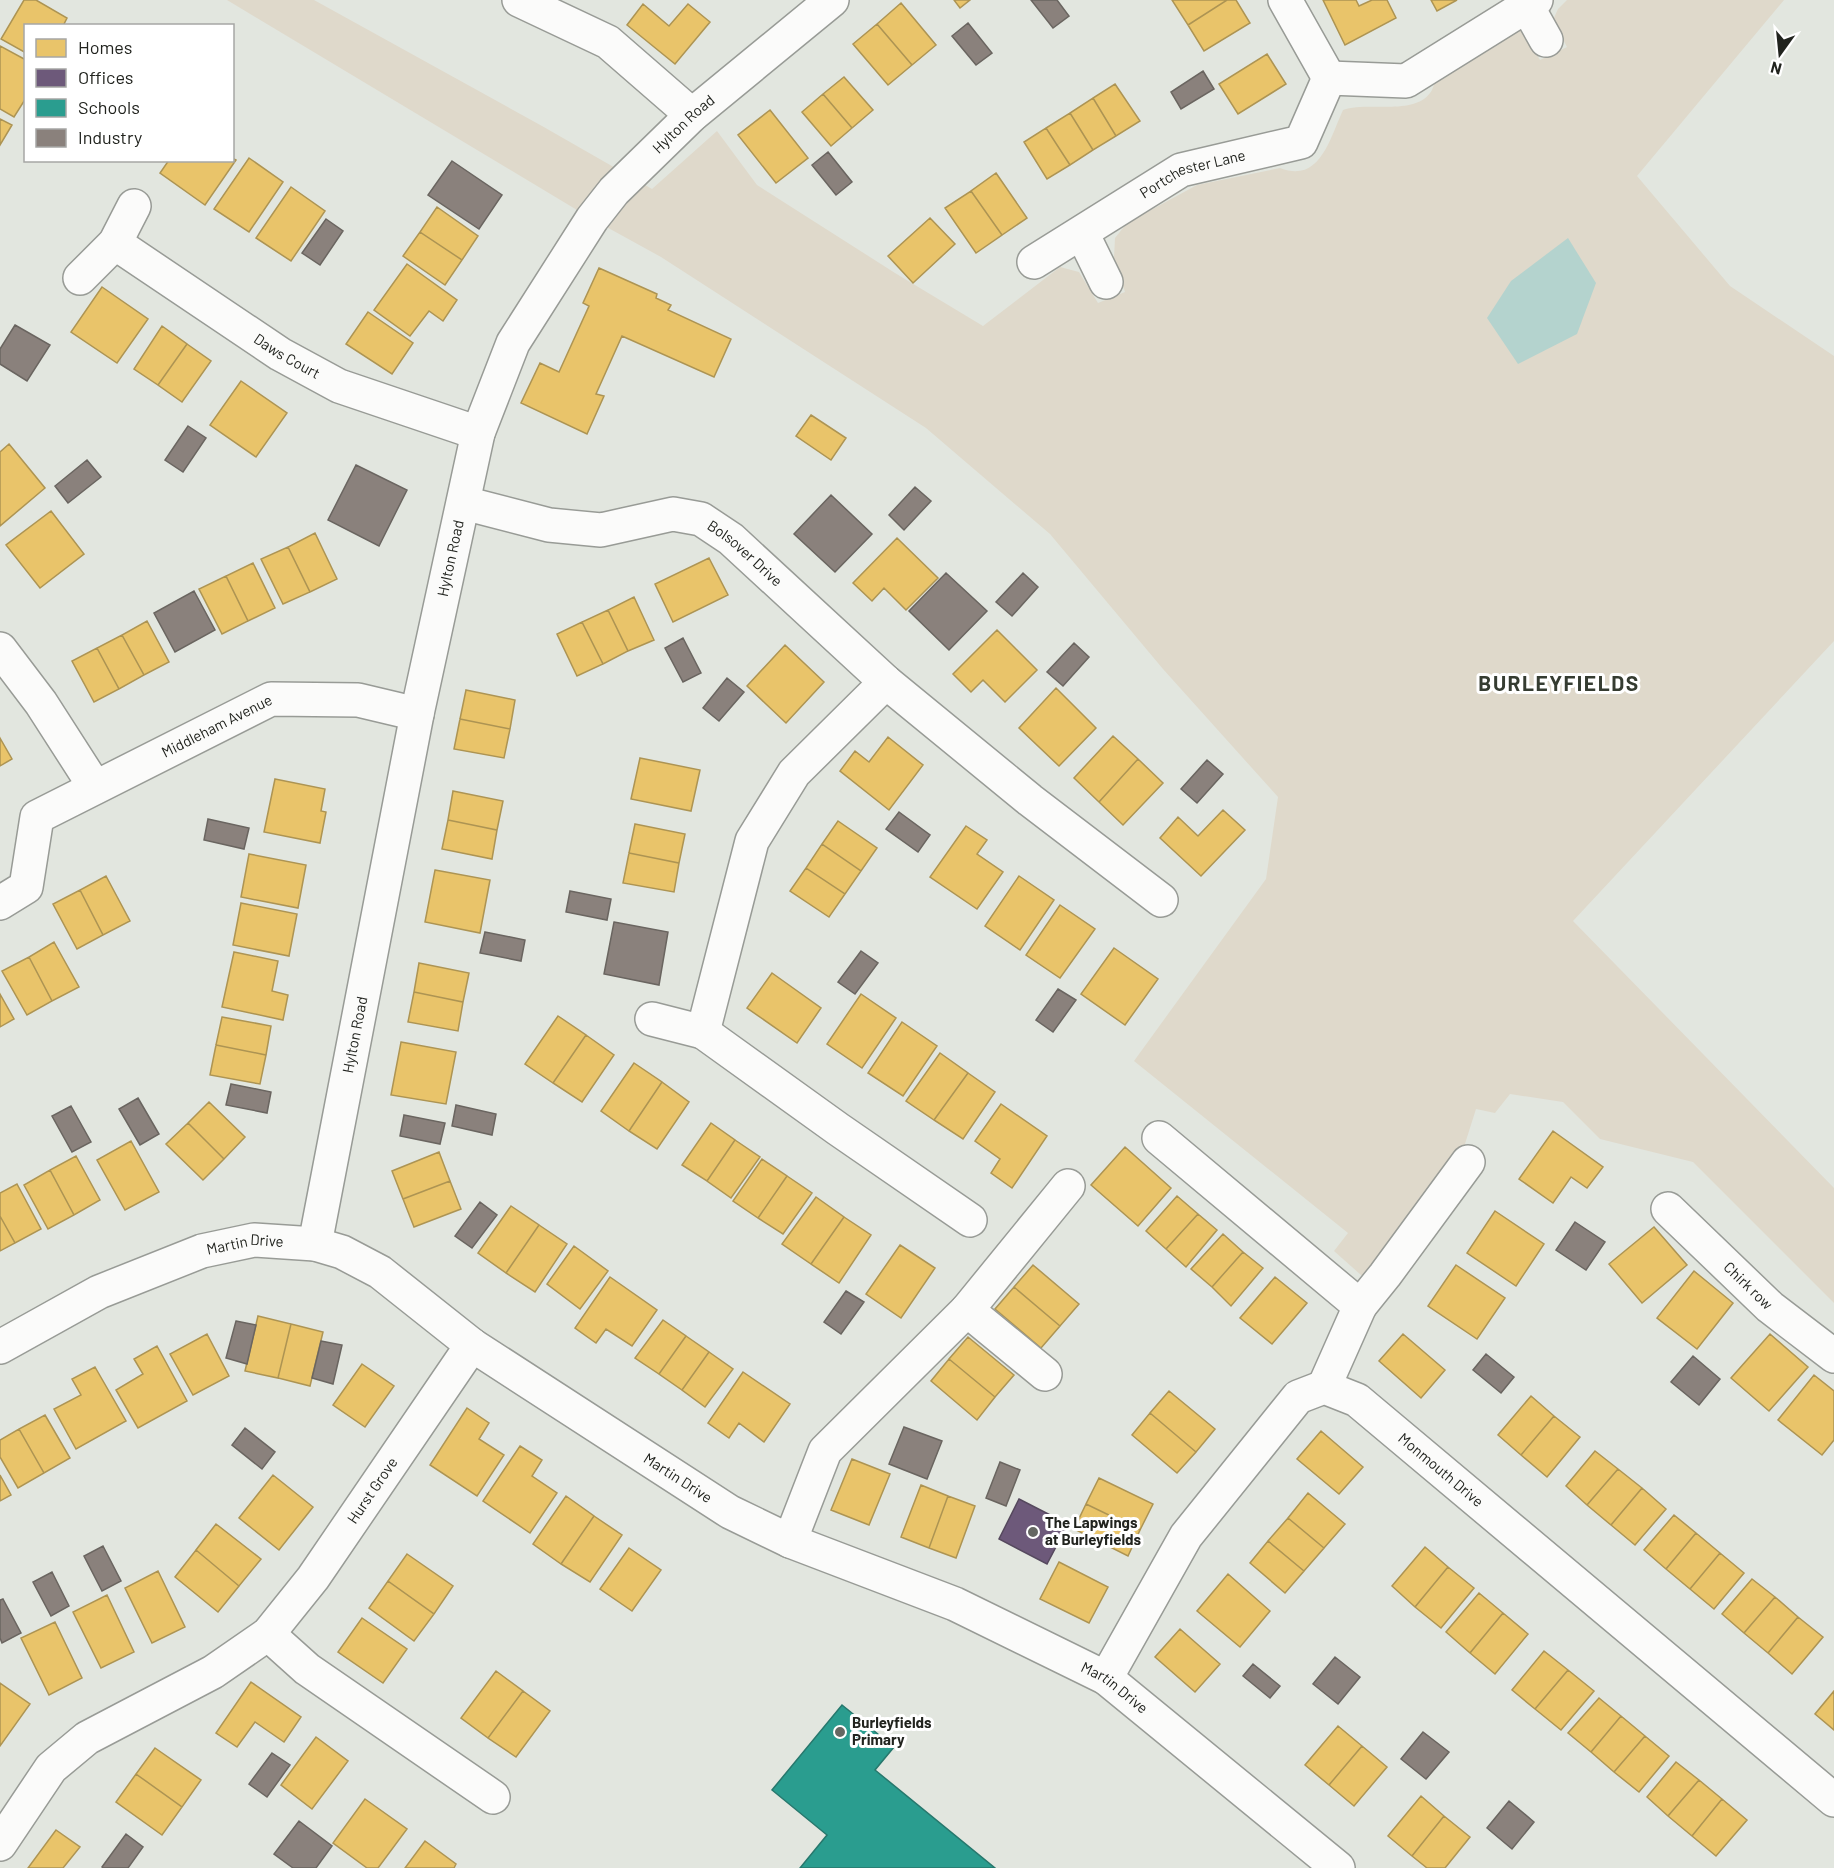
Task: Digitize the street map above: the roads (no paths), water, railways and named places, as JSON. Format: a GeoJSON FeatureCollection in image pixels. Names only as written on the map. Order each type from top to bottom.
{"type":"FeatureCollection","features":[{"type":"Feature","properties":{"kind":"street"},"geometry":{"type":"LineString","coordinates":[[519,0],[568,37],[608,42],[692,115]]}},
{"type":"Feature","properties":{"kind":"street","name":"Hylton Road"},"geometry":{"type":"LineString","coordinates":[[315,1244],[417,714],[478,433],[513,343],[592,219],[614,191],[692,115],[832,0]]}},
{"type":"Feature","properties":{"kind":"street"},"geometry":{"type":"LineString","coordinates":[[1285,0],[1329,78],[1406,81],[1532,3],[1546,40]]}},
{"type":"Feature","properties":{"kind":"street","name":"Portchester Lane"},"geometry":{"type":"LineString","coordinates":[[1034,262],[1181,170],[1301,142],[1329,78]]}},
{"type":"Feature","properties":{"kind":"street"},"geometry":{"type":"LineString","coordinates":[[80,278],[115,243],[134,206]]}},
{"type":"Feature","properties":{"kind":"street"},"geometry":{"type":"LineString","coordinates":[[1082,233],[1106,282]]}},
{"type":"Feature","properties":{"kind":"street","name":"Daws Court"},"geometry":{"type":"LineString","coordinates":[[115,243],[280,354],[339,386],[478,433]]}},
{"type":"Feature","properties":{"kind":"street","name":"Bolsover Drive"},"geometry":{"type":"LineString","coordinates":[[464,503],[549,525],[601,530],[674,514],[701,519],[731,539],[886,682],[1030,800],[1161,900]]}},
{"type":"Feature","properties":{"kind":"street"},"geometry":{"type":"LineString","coordinates":[[0,649],[41,703],[95,787]]}},
{"type":"Feature","properties":{"kind":"street"},"geometry":{"type":"LineString","coordinates":[[704,1032],[752,841],[794,773],[886,682]]}},
{"type":"Feature","properties":{"kind":"street","name":"Middleham Avenue"},"geometry":{"type":"LineString","coordinates":[[0,903],[26,887],[37,817],[271,699],[358,700],[417,714]]}},
{"type":"Feature","properties":{"kind":"street"},"geometry":{"type":"LineString","coordinates":[[652,1019],[704,1032],[969,1220]]}},
{"type":"Feature","properties":{"kind":"street"},"geometry":{"type":"LineString","coordinates":[[1159,1138],[1359,1306]]}},
{"type":"Feature","properties":{"kind":"street"},"geometry":{"type":"LineString","coordinates":[[1106,1678],[1186,1536],[1298,1397],[1324,1387],[1359,1306],[1385,1275],[1468,1162]]}},
{"type":"Feature","properties":{"kind":"street"},"geometry":{"type":"LineString","coordinates":[[790,1541],[825,1451],[967,1310],[1068,1186]]}},
{"type":"Feature","properties":{"kind":"street","name":"Chirk row"},"geometry":{"type":"LineString","coordinates":[[1668,1209],[1770,1307],[1834,1356]]}},
{"type":"Feature","properties":{"kind":"street","name":"Martin Drive"},"geometry":{"type":"LineString","coordinates":[[0,1347],[99,1292],[202,1251],[254,1240],[315,1244],[342,1252],[380,1272],[472,1345],[730,1512],[790,1541],[955,1604],[1106,1678],[1338,1868]]}},
{"type":"Feature","properties":{"kind":"street"},"geometry":{"type":"LineString","coordinates":[[967,1310],[1045,1374]]}},
{"type":"Feature","properties":{"kind":"street","name":"Hurst Grove"},"geometry":{"type":"LineString","coordinates":[[0,1844],[51,1768],[87,1738],[213,1672],[268,1634],[313,1578],[472,1345]]}},
{"type":"Feature","properties":{"kind":"street","name":"Monmouth Drive"},"geometry":{"type":"LineString","coordinates":[[1324,1387],[1357,1400],[1834,1800]]}},
{"type":"Feature","properties":{"kind":"street"},"geometry":{"type":"LineString","coordinates":[[268,1634],[307,1669],[493,1797]]}},
{"type":"Feature","properties":{"kind":"water"},"geometry":{"type":"Polygon","coordinates":[[[1568,238],[1596,283],[1577,334],[1518,364],[1487,318],[1511,281],[1568,238]]]}},
{"type":"Feature","properties":{"kind":"place","name":"The Lapwings at Burleyfields"},"geometry":{"type":"Point","coordinates":[1033,1532]}},
{"type":"Feature","properties":{"kind":"place","name":"Burleyfields Primary"},"geometry":{"type":"Point","coordinates":[840,1732]}},
{"type":"Feature","properties":{"kind":"district","name":"BURLEYFIELDS"},"geometry":{"type":"Point","coordinates":[1559,684]}}]}
